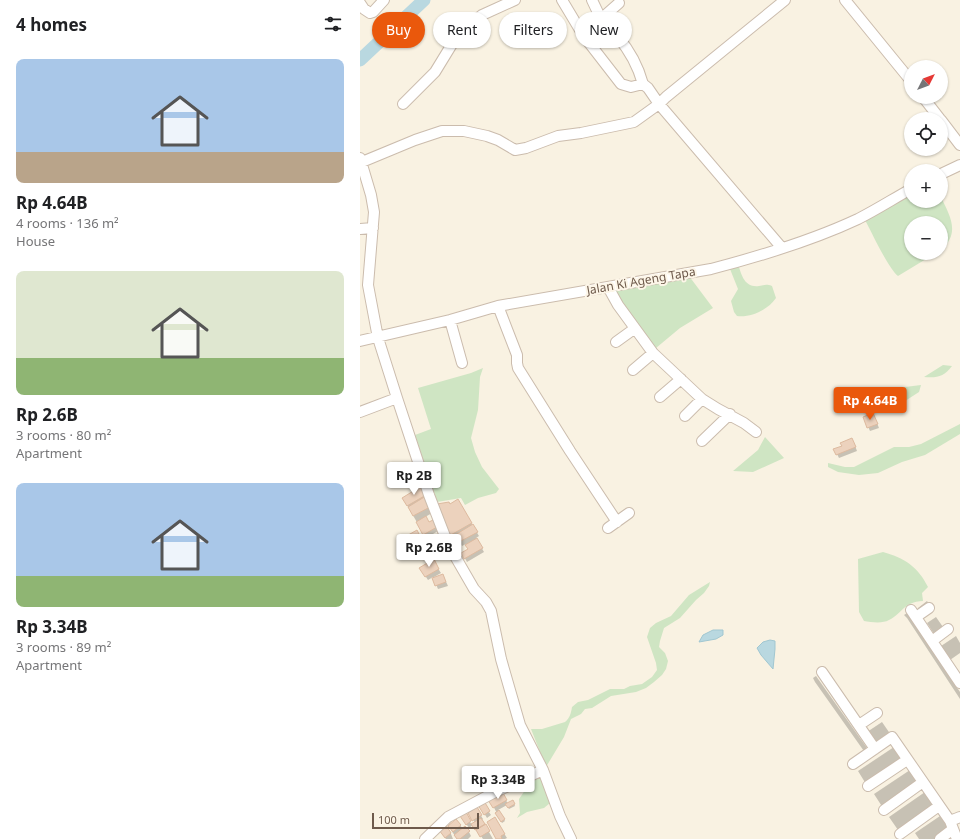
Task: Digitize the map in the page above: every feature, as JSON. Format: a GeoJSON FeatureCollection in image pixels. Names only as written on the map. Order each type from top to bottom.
{"type":"FeatureCollection","features":[{"type":"Feature","properties":{"kind":"street"},"geometry":{"type":"LineString","coordinates":[[360,3],[370,13],[373,12],[384,0]]}},
{"type":"Feature","properties":{"kind":"street"},"geometry":{"type":"LineString","coordinates":[[403,104],[435,72],[457,36],[465,28],[482,15],[515,0]]}},
{"type":"Feature","properties":{"kind":"street"},"geometry":{"type":"LineString","coordinates":[[562,0],[575,22]]}},
{"type":"Feature","properties":{"kind":"street"},"geometry":{"type":"LineString","coordinates":[[592,0],[598,12]]}},
{"type":"Feature","properties":{"kind":"street"},"geometry":{"type":"LineString","coordinates":[[571,839],[560,816],[543,770],[531,749],[518,719],[501,659],[491,611],[486,602],[474,589],[448,544],[429,495],[378,338],[364,285],[370,255],[374,212],[371,195],[361,160],[442,131],[464,131],[487,136],[498,140],[515,150],[520,150],[558,136],[581,133],[634,122],[659,104],[785,0]]}},
{"type":"Feature","properties":{"kind":"street"},"geometry":{"type":"LineString","coordinates":[[845,0],[904,73]]}},
{"type":"Feature","properties":{"kind":"street"},"geometry":{"type":"LineString","coordinates":[[609,12],[619,3]]}},
{"type":"Feature","properties":{"kind":"street"},"geometry":{"type":"LineString","coordinates":[[593,48],[621,84],[631,87],[643,84]]}},
{"type":"Feature","properties":{"kind":"street"},"geometry":{"type":"LineString","coordinates":[[626,48],[632,56],[640,73],[643,84],[648,88],[659,104],[782,248]]}},
{"type":"Feature","properties":{"kind":"street"},"geometry":{"type":"LineString","coordinates":[[928,104],[935,112]]}},
{"type":"Feature","properties":{"kind":"street"},"geometry":{"type":"LineString","coordinates":[[948,129],[960,144]]}},
{"type":"Feature","properties":{"kind":"street"},"geometry":{"type":"LineString","coordinates":[[948,171],[960,165]]}},
{"type":"Feature","properties":{"kind":"street","name":"Jalan Ki Ageng Tapa"},"geometry":{"type":"LineString","coordinates":[[360,341],[450,320],[498,306],[711,269],[762,255],[825,233],[859,218],[904,193]]}},
{"type":"Feature","properties":{"kind":"street"},"geometry":{"type":"LineString","coordinates":[[360,229],[373,228]]}},
{"type":"Feature","properties":{"kind":"street"},"geometry":{"type":"LineString","coordinates":[[608,287],[618,306],[653,353],[702,399],[718,409],[730,414],[756,432]]}},
{"type":"Feature","properties":{"kind":"street"},"geometry":{"type":"LineString","coordinates":[[498,306],[517,355],[518,368],[617,522]]}},
{"type":"Feature","properties":{"kind":"street"},"geometry":{"type":"LineString","coordinates":[[450,320],[462,363]]}},
{"type":"Feature","properties":{"kind":"street"},"geometry":{"type":"LineString","coordinates":[[616,342],[634,329]]}},
{"type":"Feature","properties":{"kind":"street"},"geometry":{"type":"LineString","coordinates":[[633,370],[653,353]]}},
{"type":"Feature","properties":{"kind":"street"},"geometry":{"type":"LineString","coordinates":[[660,397],[681,379]]}},
{"type":"Feature","properties":{"kind":"street"},"geometry":{"type":"LineString","coordinates":[[360,412],[397,398]]}},
{"type":"Feature","properties":{"kind":"street"},"geometry":{"type":"LineString","coordinates":[[685,416],[702,399]]}},
{"type":"Feature","properties":{"kind":"street"},"geometry":{"type":"LineString","coordinates":[[702,441],[730,414]]}},
{"type":"Feature","properties":{"kind":"street"},"geometry":{"type":"LineString","coordinates":[[608,528],[629,513]]}},
{"type":"Feature","properties":{"kind":"street"},"geometry":{"type":"LineString","coordinates":[[929,608],[914,614],[960,683]]}},
{"type":"Feature","properties":{"kind":"street"},"geometry":{"type":"LineString","coordinates":[[932,641],[948,629]]}},
{"type":"Feature","properties":{"kind":"street"},"geometry":{"type":"LineString","coordinates":[[822,672],[875,749]]}},
{"type":"Feature","properties":{"kind":"street"},"geometry":{"type":"LineString","coordinates":[[859,726],[877,713]]}},
{"type":"Feature","properties":{"kind":"street"},"geometry":{"type":"LineString","coordinates":[[853,764],[892,737],[939,806],[953,830]]}},
{"type":"Feature","properties":{"kind":"street"},"geometry":{"type":"LineString","coordinates":[[868,786],[907,760]]}},
{"type":"Feature","properties":{"kind":"street"},"geometry":{"type":"LineString","coordinates":[[425,839],[448,817],[495,792],[543,770]]}},
{"type":"Feature","properties":{"kind":"street"},"geometry":{"type":"LineString","coordinates":[[884,810],[923,782]]}},
{"type":"Feature","properties":{"kind":"street"},"geometry":{"type":"LineString","coordinates":[[900,834],[939,806]]}},
{"type":"Feature","properties":{"kind":"street"},"geometry":{"type":"LineString","coordinates":[[940,839],[953,830],[960,818]]}},
{"type":"Feature","properties":{"kind":"green space"},"geometry":{"type":"Polygon","coordinates":[[[904,197],[904,208],[946,208],[952,225],[952,231],[948,242],[948,216],[904,216],[904,260],[924,260],[898,276],[885,258],[865,220],[904,197]]]}},
{"type":"Feature","properties":{"kind":"green space"},"geometry":{"type":"Polygon","coordinates":[[[739,267],[743,278],[748,284],[755,286],[772,286],[776,298],[764,309],[747,316],[737,316],[734,312],[731,301],[738,289],[730,269],[739,267]]]}},
{"type":"Feature","properties":{"kind":"green space"},"geometry":{"type":"Polygon","coordinates":[[[689,276],[713,308],[680,328],[656,348],[649,341],[613,290],[689,276]]]}},
{"type":"Feature","properties":{"kind":"green space"},"geometry":{"type":"Polygon","coordinates":[[[943,365],[952,366],[943,375],[924,377],[943,365]]]}},
{"type":"Feature","properties":{"kind":"green space"},"geometry":{"type":"Polygon","coordinates":[[[483,368],[480,377],[478,410],[471,438],[475,452],[482,467],[499,489],[496,493],[478,498],[465,505],[461,498],[437,502],[415,435],[431,429],[418,388],[471,373],[483,368]]]}},
{"type":"Feature","properties":{"kind":"green space"},"geometry":{"type":"Polygon","coordinates":[[[921,385],[919,392],[902,403],[889,407],[886,402],[905,387],[921,385]]]}},
{"type":"Feature","properties":{"kind":"green space"},"geometry":{"type":"Polygon","coordinates":[[[960,424],[960,434],[925,455],[902,462],[878,473],[859,475],[838,472],[828,467],[828,463],[845,467],[854,467],[894,447],[909,447],[921,444],[960,424]]]}},
{"type":"Feature","properties":{"kind":"green space"},"geometry":{"type":"Polygon","coordinates":[[[765,437],[784,458],[753,472],[733,471],[758,450],[765,437]]]}},
{"type":"Feature","properties":{"kind":"green space"},"geometry":{"type":"Polygon","coordinates":[[[883,552],[898,557],[910,564],[920,574],[928,587],[922,593],[923,601],[911,603],[889,620],[880,622],[864,621],[859,612],[858,559],[883,552]]]}},
{"type":"Feature","properties":{"kind":"green space"},"geometry":{"type":"Polygon","coordinates":[[[710,582],[704,593],[680,618],[664,628],[659,647],[665,653],[668,661],[666,669],[662,675],[646,688],[636,692],[611,696],[592,708],[585,709],[581,714],[571,719],[564,737],[546,767],[531,729],[542,729],[565,722],[571,713],[572,707],[578,702],[588,700],[610,689],[624,689],[630,686],[642,684],[652,677],[657,670],[647,637],[650,628],[656,623],[671,616],[689,595],[710,582]]]}},
{"type":"Feature","properties":{"kind":"green space"},"geometry":{"type":"Polygon","coordinates":[[[541,776],[550,803],[544,808],[527,812],[517,818],[520,813],[519,799],[532,780],[541,776]]]}},
{"type":"Feature","properties":{"kind":"water"},"geometry":{"type":"Polygon","coordinates":[[[713,630],[723,630],[723,635],[716,639],[699,642],[703,635],[713,630]]]}},
{"type":"Feature","properties":{"kind":"water"},"geometry":{"type":"Polygon","coordinates":[[[770,640],[775,641],[773,669],[757,648],[763,642],[770,640]]]}},
{"type":"Feature","properties":{"kind":"building"},"geometry":{"type":"Polygon","coordinates":[[[873,413],[878,424],[867,428],[863,417],[873,413]]]}},
{"type":"Feature","properties":{"kind":"building"},"geometry":{"type":"Polygon","coordinates":[[[852,438],[856,447],[836,455],[833,449],[842,446],[840,443],[852,438]]]}},
{"type":"Feature","properties":{"kind":"building"},"geometry":{"type":"Polygon","coordinates":[[[420,484],[426,495],[407,506],[402,498],[415,490],[414,488],[420,484]]]}},
{"type":"Feature","properties":{"kind":"building"},"geometry":{"type":"Polygon","coordinates":[[[426,496],[432,506],[413,516],[408,507],[426,496]]]}},
{"type":"Feature","properties":{"kind":"building"},"geometry":{"type":"Polygon","coordinates":[[[458,499],[472,523],[449,536],[437,504],[449,502],[450,504],[458,499]]]}},
{"type":"Feature","properties":{"kind":"building"},"geometry":{"type":"Polygon","coordinates":[[[426,516],[429,522],[433,520],[437,527],[423,535],[416,522],[426,516]]]}},
{"type":"Feature","properties":{"kind":"building"},"geometry":{"type":"Polygon","coordinates":[[[473,524],[478,532],[459,542],[455,535],[473,524]]]}},
{"type":"Feature","properties":{"kind":"building"},"geometry":{"type":"Polygon","coordinates":[[[417,530],[421,538],[408,546],[403,538],[417,530]]]}},
{"type":"Feature","properties":{"kind":"building"},"geometry":{"type":"Polygon","coordinates":[[[477,538],[483,548],[464,559],[461,553],[468,549],[465,545],[477,538]]]}},
{"type":"Feature","properties":{"kind":"building"},"geometry":{"type":"Polygon","coordinates":[[[434,559],[439,569],[425,577],[419,568],[434,559]]]}},
{"type":"Feature","properties":{"kind":"building"},"geometry":{"type":"Polygon","coordinates":[[[443,574],[446,582],[435,586],[432,578],[443,574]]]}},
{"type":"Feature","properties":{"kind":"building"},"geometry":{"type":"Polygon","coordinates":[[[502,791],[507,800],[493,808],[488,800],[502,791]]]}},
{"type":"Feature","properties":{"kind":"building"},"geometry":{"type":"Polygon","coordinates":[[[513,800],[515,804],[508,808],[505,804],[513,800]]]}},
{"type":"Feature","properties":{"kind":"building"},"geometry":{"type":"Polygon","coordinates":[[[484,801],[490,811],[484,815],[478,805],[484,801]]]}},
{"type":"Feature","properties":{"kind":"building"},"geometry":{"type":"Polygon","coordinates":[[[477,807],[482,815],[472,821],[468,813],[477,807]]]}},
{"type":"Feature","properties":{"kind":"building"},"geometry":{"type":"Polygon","coordinates":[[[499,810],[505,819],[501,822],[495,813],[499,810]]]}},
{"type":"Feature","properties":{"kind":"building"},"geometry":{"type":"Polygon","coordinates":[[[466,812],[471,821],[466,825],[460,816],[466,812]]]}},
{"type":"Feature","properties":{"kind":"building"},"geometry":{"type":"Polygon","coordinates":[[[495,817],[505,834],[501,836],[502,839],[496,839],[487,822],[495,817]]]}},
{"type":"Feature","properties":{"kind":"building"},"geometry":{"type":"Polygon","coordinates":[[[481,818],[485,824],[475,830],[471,824],[481,818]]]}},
{"type":"Feature","properties":{"kind":"building"},"geometry":{"type":"Polygon","coordinates":[[[456,819],[461,825],[453,832],[448,826],[456,819]]]}},
{"type":"Feature","properties":{"kind":"building"},"geometry":{"type":"Polygon","coordinates":[[[486,824],[490,831],[480,837],[476,830],[486,824]]]}},
{"type":"Feature","properties":{"kind":"building"},"geometry":{"type":"Polygon","coordinates":[[[446,825],[451,833],[445,838],[439,830],[446,825]]]}},
{"type":"Feature","properties":{"kind":"building"},"geometry":{"type":"Polygon","coordinates":[[[465,826],[470,831],[460,839],[457,839],[454,835],[465,826]]]}},
{"type":"Feature","properties":{"kind":"waterway"},"geometry":{"type":"LineString","coordinates":[[360,60],[424,0]]}}]}
